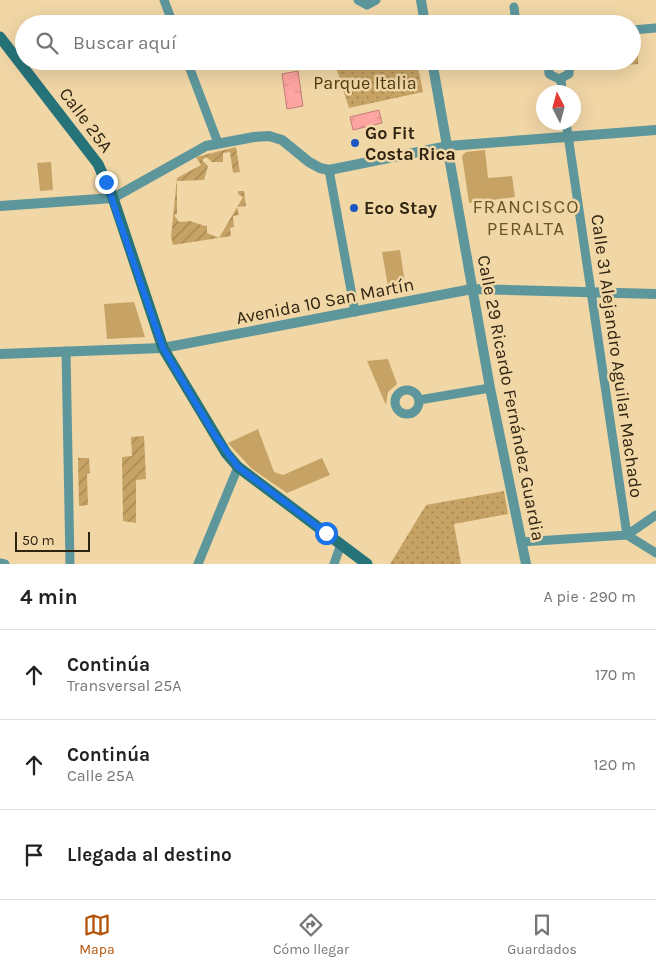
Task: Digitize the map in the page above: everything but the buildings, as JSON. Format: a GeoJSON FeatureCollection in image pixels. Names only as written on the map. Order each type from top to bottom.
{"type":"FeatureCollection","features":[{"type":"Feature","properties":{"kind":"main road","name":"Calle 25A"},"geometry":{"type":"LineString","coordinates":[[0,37],[5,50],[15,62]]}},
{"type":"Feature","properties":{"kind":"main road","name":"Calle 25A"},"geometry":{"type":"LineString","coordinates":[[22,70],[87,148],[98,164],[113,198],[163,348],[214,434],[238,467],[367,564]]}},
{"type":"Feature","properties":{"kind":"street"},"geometry":{"type":"LineString","coordinates":[[164,0],[170,15]]}},
{"type":"Feature","properties":{"kind":"street"},"geometry":{"type":"LineString","coordinates":[[358,0],[367,6],[376,0]]}},
{"type":"Feature","properties":{"kind":"street"},"geometry":{"type":"LineString","coordinates":[[421,0],[424,15]]}},
{"type":"Feature","properties":{"kind":"street"},"geometry":{"type":"LineString","coordinates":[[514,7],[515,15]]}},
{"type":"Feature","properties":{"kind":"street"},"geometry":{"type":"LineString","coordinates":[[641,29],[656,28]]}},
{"type":"Feature","properties":{"kind":"street"},"geometry":{"type":"LineString","coordinates":[[190,70],[218,143]]}},
{"type":"Feature","properties":{"kind":"street","name":"Calle 29 Ricardo Fernández Guardia"},"geometry":{"type":"LineString","coordinates":[[434,70],[490,388],[526,564]]}},
{"type":"Feature","properties":{"kind":"street"},"geometry":{"type":"LineString","coordinates":[[549,70],[549,74],[561,79],[569,74],[570,70]]}},
{"type":"Feature","properties":{"kind":"street"},"geometry":{"type":"LineString","coordinates":[[561,79],[561,85]]}},
{"type":"Feature","properties":{"kind":"street","name":"Calle 31 Alejandro Aguilar Machado"},"geometry":{"type":"LineString","coordinates":[[567,130],[626,535]]}},
{"type":"Feature","properties":{"kind":"street"},"geometry":{"type":"LineString","coordinates":[[0,206],[113,198],[191,153],[218,143],[254,137],[275,138],[290,145],[309,162],[329,170],[448,146],[656,130]]}},
{"type":"Feature","properties":{"kind":"street"},"geometry":{"type":"LineString","coordinates":[[329,170],[355,312]]}},
{"type":"Feature","properties":{"kind":"street","name":"Avenida 10 San Martín"},"geometry":{"type":"LineString","coordinates":[[0,354],[163,348],[472,289],[656,294]]}},
{"type":"Feature","properties":{"kind":"street"},"geometry":{"type":"LineString","coordinates":[[66,351],[70,564]]}},
{"type":"Feature","properties":{"kind":"street"},"geometry":{"type":"LineString","coordinates":[[419,400],[490,388]]}},
{"type":"Feature","properties":{"kind":"street"},"geometry":{"type":"LineString","coordinates":[[198,564],[238,467]]}},
{"type":"Feature","properties":{"kind":"street"},"geometry":{"type":"LineString","coordinates":[[521,542],[626,535],[656,515]]}},
{"type":"Feature","properties":{"kind":"street"},"geometry":{"type":"LineString","coordinates":[[626,535],[656,553]]}},
{"type":"Feature","properties":{"kind":"street"},"geometry":{"type":"LineString","coordinates":[[334,564],[341,544]]}},
{"type":"Feature","properties":{"kind":"street"},"geometry":{"type":"LineString","coordinates":[[0,564],[5,564]]}},
{"type":"Feature","properties":{"kind":"green space","name":"Parque Italia"},"geometry":{"type":"Polygon","coordinates":[[[337,70],[419,70],[423,92],[349,108],[337,70]]]}},
{"type":"Feature","properties":{"kind":"green space"},"geometry":{"type":"Polygon","coordinates":[[[236,147],[240,172],[233,173],[230,152],[223,153],[223,162],[212,162],[206,157],[202,160],[208,166],[204,180],[177,181],[177,214],[174,215],[179,222],[190,221],[207,225],[207,233],[219,238],[173,245],[171,237],[177,178],[201,165],[196,157],[236,147]]]}},
{"type":"Feature","properties":{"kind":"green space"},"geometry":{"type":"Polygon","coordinates":[[[485,150],[488,178],[512,176],[515,197],[469,203],[462,156],[466,152],[485,150]]]}},
{"type":"Feature","properties":{"kind":"green space"},"geometry":{"type":"Polygon","coordinates":[[[51,162],[53,190],[40,191],[37,163],[51,162]]]}},
{"type":"Feature","properties":{"kind":"green space"},"geometry":{"type":"Polygon","coordinates":[[[238,191],[244,191],[246,206],[237,207],[243,197],[238,194],[238,191]]]}},
{"type":"Feature","properties":{"kind":"green space"},"geometry":{"type":"Polygon","coordinates":[[[237,207],[239,215],[233,216],[234,227],[230,228],[231,236],[219,238],[237,207]]]}},
{"type":"Feature","properties":{"kind":"green space"},"geometry":{"type":"Polygon","coordinates":[[[400,250],[406,290],[389,292],[382,252],[400,250]]]}},
{"type":"Feature","properties":{"kind":"green space"},"geometry":{"type":"Polygon","coordinates":[[[134,302],[145,337],[107,339],[104,304],[134,302]]]}},
{"type":"Feature","properties":{"kind":"green space"},"geometry":{"type":"Polygon","coordinates":[[[388,359],[397,384],[388,392],[386,405],[367,361],[388,359]]]}},
{"type":"Feature","properties":{"kind":"green space"},"geometry":{"type":"Polygon","coordinates":[[[258,429],[274,472],[283,475],[322,458],[330,475],[287,493],[252,469],[228,443],[258,429]]]}},
{"type":"Feature","properties":{"kind":"green space"},"geometry":{"type":"Polygon","coordinates":[[[144,436],[146,479],[136,480],[136,523],[123,521],[122,457],[132,456],[131,437],[144,436]]]}},
{"type":"Feature","properties":{"kind":"green space"},"geometry":{"type":"Polygon","coordinates":[[[78,458],[89,458],[90,473],[87,474],[88,505],[79,506],[78,458]]]}},
{"type":"Feature","properties":{"kind":"green space"},"geometry":{"type":"Polygon","coordinates":[[[504,491],[508,514],[454,524],[461,564],[390,564],[426,505],[504,491]]]}},
{"type":"Feature","properties":{"kind":"water"},"geometry":{"type":"Polygon","coordinates":[[[298,71],[303,106],[287,109],[282,74],[298,71]]]}},
{"type":"Feature","properties":{"kind":"water"},"geometry":{"type":"Polygon","coordinates":[[[379,110],[382,123],[353,130],[350,117],[379,110]]]}},
{"type":"Feature","properties":{"kind":"place","name":"Go Fit Costa Rica"},"geometry":{"type":"Point","coordinates":[355,143]}},
{"type":"Feature","properties":{"kind":"place","name":"Eco Stay"},"geometry":{"type":"Point","coordinates":[354,208]}},
{"type":"Feature","properties":{"kind":"district","name":"FRANCISCO PERALTA"},"geometry":{"type":"Point","coordinates":[526,217]}},
{"type":"Feature","properties":{"kind":"route"},"geometry":{"type":"LineString","coordinates":[[106,182],[163,348],[214,434],[238,467],[326,533]]}}]}
